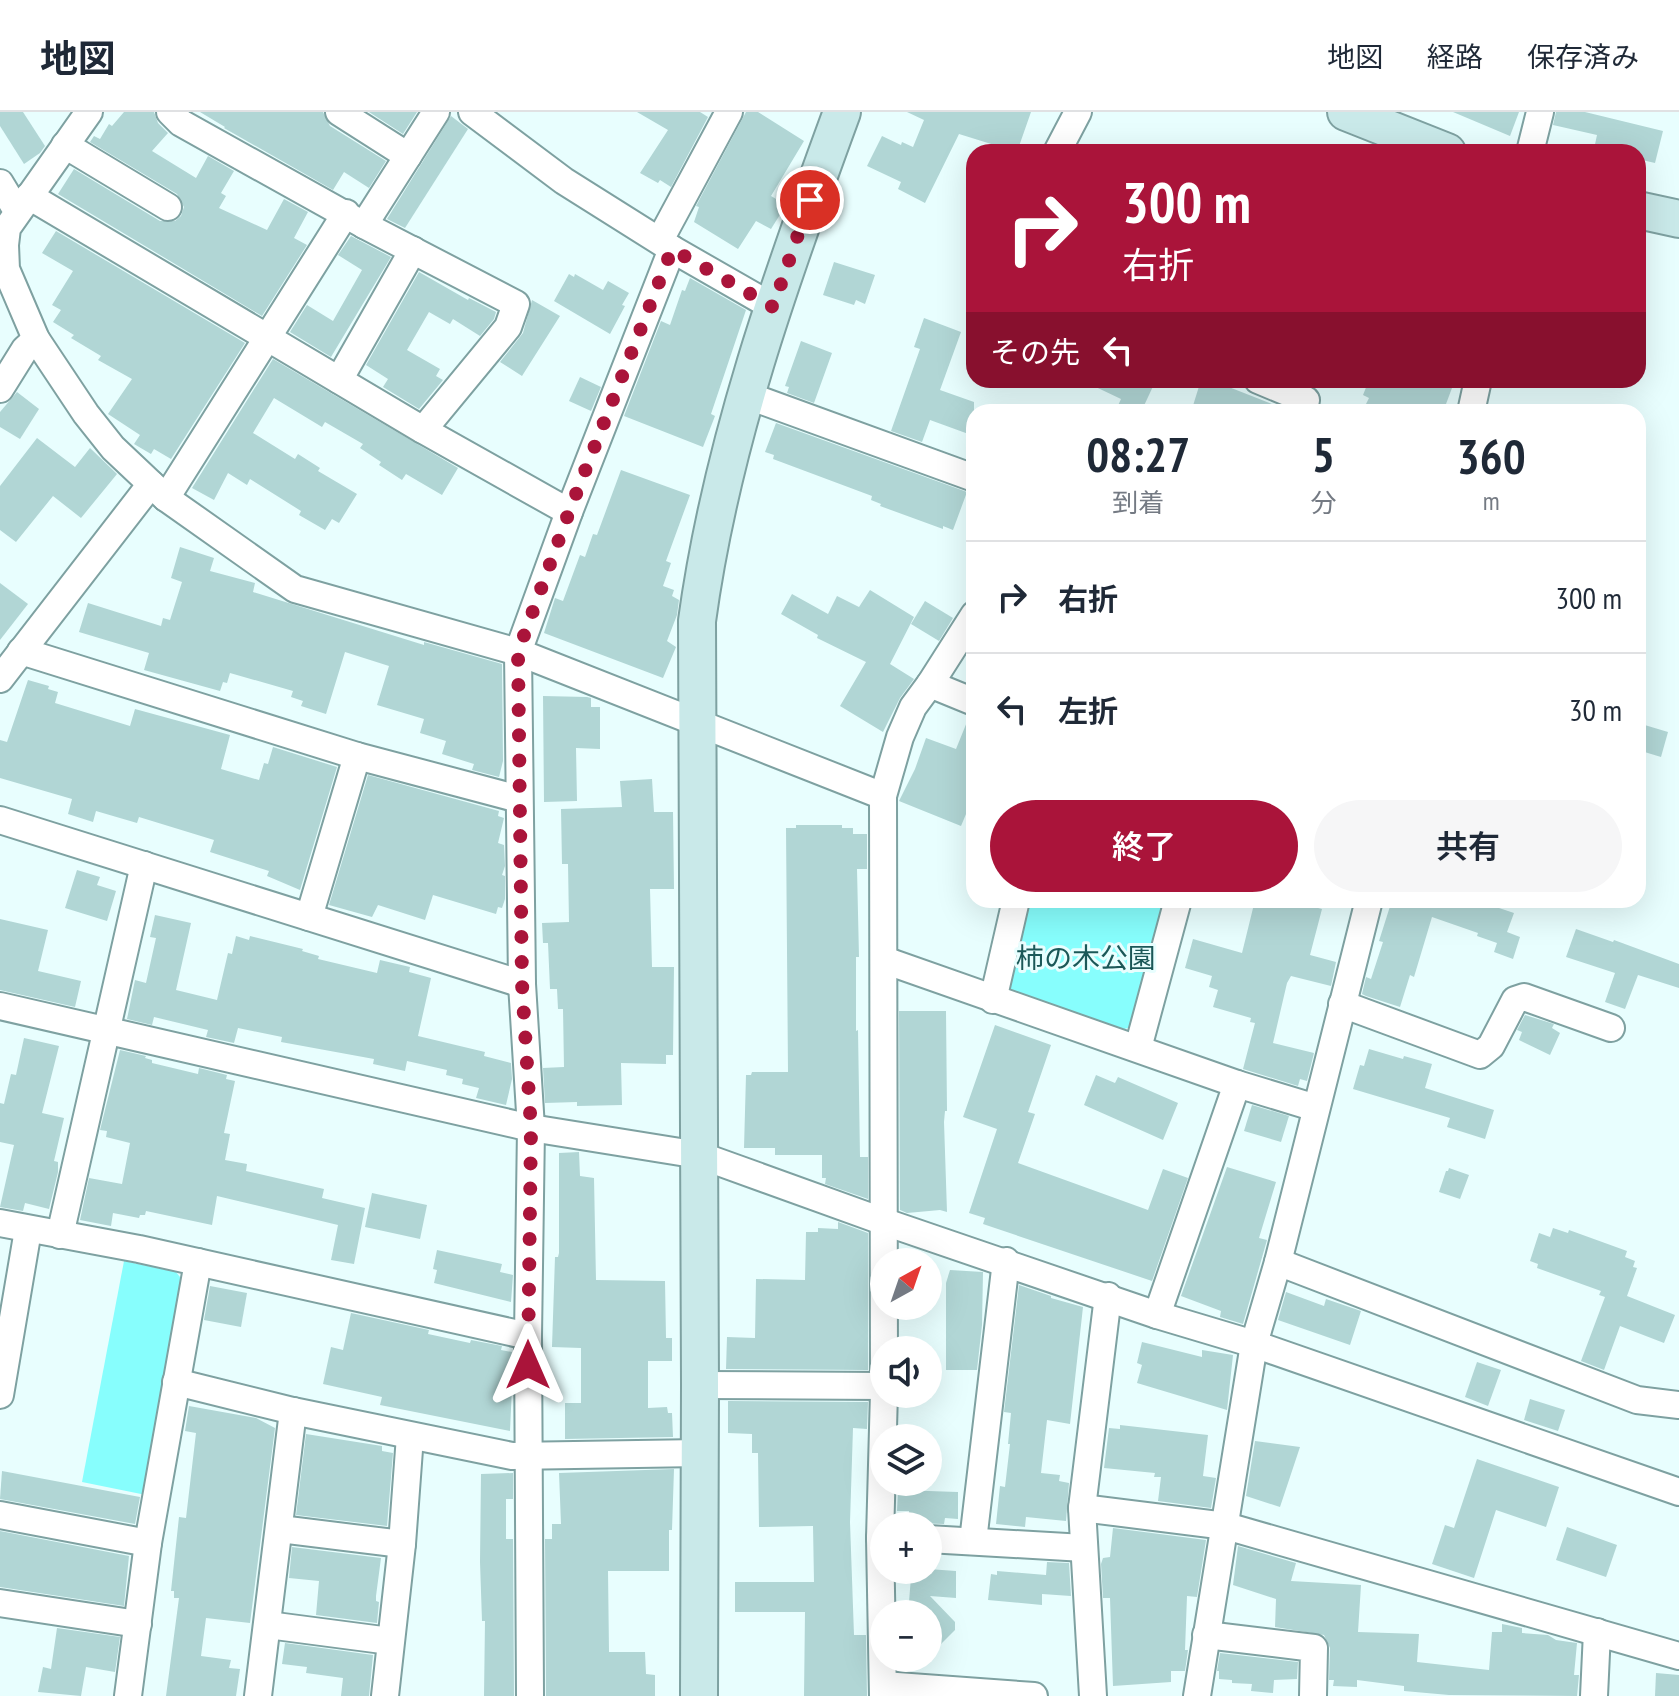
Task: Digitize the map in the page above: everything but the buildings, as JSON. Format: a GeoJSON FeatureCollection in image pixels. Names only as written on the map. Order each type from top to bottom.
{"type":"FeatureCollection","features":[{"type":"Feature","properties":{"kind":"street"},"geometry":{"type":"LineString","coordinates":[[89,112],[7,228],[6,269],[36,339],[79,404],[113,448],[159,491],[295,589],[518,652],[883,796]]}},
{"type":"Feature","properties":{"kind":"street"},"geometry":{"type":"LineString","coordinates":[[170,112],[181,123],[516,304],[508,327],[423,430]]}},
{"type":"Feature","properties":{"kind":"street"},"geometry":{"type":"LineString","coordinates":[[339,112],[408,156]]}},
{"type":"Feature","properties":{"kind":"street"},"geometry":{"type":"LineString","coordinates":[[0,679],[159,491],[355,219],[408,156],[436,112]]}},
{"type":"Feature","properties":{"kind":"street"},"geometry":{"type":"LineString","coordinates":[[530,1696],[528,1336],[531,1128],[522,984],[518,652],[666,244],[729,112]]}},
{"type":"Feature","properties":{"kind":"street"},"geometry":{"type":"LineString","coordinates":[[699,1696],[697,621],[706,553],[732,440],[773,307],[842,112]]}},
{"type":"Feature","properties":{"kind":"street"},"geometry":{"type":"LineString","coordinates":[[1061,144],[1078,112]]}},
{"type":"Feature","properties":{"kind":"street"},"geometry":{"type":"LineString","coordinates":[[1346,112],[1427,144]]}},
{"type":"Feature","properties":{"kind":"street"},"geometry":{"type":"LineString","coordinates":[[1532,144],[1540,112]]}},
{"type":"Feature","properties":{"kind":"street"},"geometry":{"type":"LineString","coordinates":[[480,114],[564,181],[773,307]]}},
{"type":"Feature","properties":{"kind":"street"},"geometry":{"type":"LineString","coordinates":[[65,145],[168,207]]}},
{"type":"Feature","properties":{"kind":"street"},"geometry":{"type":"LineString","coordinates":[[0,183],[23,203],[267,338],[569,512]]}},
{"type":"Feature","properties":{"kind":"street"},"geometry":{"type":"LineString","coordinates":[[1646,212],[1679,219]]}},
{"type":"Feature","properties":{"kind":"street"},"geometry":{"type":"LineString","coordinates":[[339,380],[413,250]]}},
{"type":"Feature","properties":{"kind":"street"},"geometry":{"type":"LineString","coordinates":[[0,389],[25,349],[36,339]]}},
{"type":"Feature","properties":{"kind":"street"},"geometry":{"type":"LineString","coordinates":[[1277,388],[1306,400],[1305,404]]}},
{"type":"Feature","properties":{"kind":"street"},"geometry":{"type":"LineString","coordinates":[[746,395],[966,475]]}},
{"type":"Feature","properties":{"kind":"street"},"geometry":{"type":"LineString","coordinates":[[884,1336],[883,796],[900,737],[913,707],[966,628]]}},
{"type":"Feature","properties":{"kind":"street"},"geometry":{"type":"LineString","coordinates":[[21,651],[357,756],[519,799]]}},
{"type":"Feature","properties":{"kind":"street"},"geometry":{"type":"LineString","coordinates":[[930,684],[966,699]]}},
{"type":"Feature","properties":{"kind":"street"},"geometry":{"type":"LineString","coordinates":[[309,917],[357,756]]}},
{"type":"Feature","properties":{"kind":"street"},"geometry":{"type":"LineString","coordinates":[[0,820],[522,984]]}},
{"type":"Feature","properties":{"kind":"street"},"geometry":{"type":"LineString","coordinates":[[60,1235],[144,865]]}},
{"type":"Feature","properties":{"kind":"street"},"geometry":{"type":"LineString","coordinates":[[993,1000],[1014,908]]}},
{"type":"Feature","properties":{"kind":"street"},"geometry":{"type":"LineString","coordinates":[[1138,1048],[1176,908]]}},
{"type":"Feature","properties":{"kind":"street"},"geometry":{"type":"LineString","coordinates":[[1197,1696],[1254,1344],[1278,1262],[1367,908]]}},
{"type":"Feature","properties":{"kind":"street"},"geometry":{"type":"LineString","coordinates":[[884,960],[1237,1084],[1316,1108]]}},
{"type":"Feature","properties":{"kind":"street"},"geometry":{"type":"LineString","coordinates":[[1342,1004],[1480,1055],[1491,1046],[1515,1000],[1524,997],[1611,1028]]}},
{"type":"Feature","properties":{"kind":"street"},"geometry":{"type":"LineString","coordinates":[[0,1006],[531,1128],[699,1155],[882,1221],[1157,1315],[1254,1344],[1679,1492]]}},
{"type":"Feature","properties":{"kind":"street"},"geometry":{"type":"LineString","coordinates":[[1157,1315],[1237,1084]]}},
{"type":"Feature","properties":{"kind":"street"},"geometry":{"type":"LineString","coordinates":[[0,1223],[198,1262],[528,1336]]}},
{"type":"Feature","properties":{"kind":"street"},"geometry":{"type":"LineString","coordinates":[[0,1395],[28,1230]]}},
{"type":"Feature","properties":{"kind":"street"},"geometry":{"type":"LineString","coordinates":[[973,1541],[1006,1261]]}},
{"type":"Feature","properties":{"kind":"street"},"geometry":{"type":"LineString","coordinates":[[128,1696],[148,1543],[198,1262]]}},
{"type":"Feature","properties":{"kind":"street"},"geometry":{"type":"LineString","coordinates":[[1278,1262],[1637,1400],[1679,1405]]}},
{"type":"Feature","properties":{"kind":"street"},"geometry":{"type":"LineString","coordinates":[[1093,1696],[1082,1508],[1108,1296]]}},
{"type":"Feature","properties":{"kind":"street"},"geometry":{"type":"LineString","coordinates":[[176,1382],[293,1411],[512,1456],[700,1453]]}},
{"type":"Feature","properties":{"kind":"street"},"geometry":{"type":"LineString","coordinates":[[700,1385],[870,1389]]}},
{"type":"Feature","properties":{"kind":"street"},"geometry":{"type":"LineString","coordinates":[[882,1512],[884,1408]]}},
{"type":"Feature","properties":{"kind":"street"},"geometry":{"type":"LineString","coordinates":[[258,1696],[293,1411]]}},
{"type":"Feature","properties":{"kind":"street"},"geometry":{"type":"LineString","coordinates":[[385,1696],[410,1436]]}},
{"type":"Feature","properties":{"kind":"street"},"geometry":{"type":"LineString","coordinates":[[1082,1508],[1226,1526],[1679,1656]]}},
{"type":"Feature","properties":{"kind":"street"},"geometry":{"type":"LineString","coordinates":[[0,1515],[148,1543]]}},
{"type":"Feature","properties":{"kind":"street"},"geometry":{"type":"LineString","coordinates":[[280,1529],[402,1544]]}},
{"type":"Feature","properties":{"kind":"street"},"geometry":{"type":"LineString","coordinates":[[942,1540],[1084,1548]]}},
{"type":"Feature","properties":{"kind":"street"},"geometry":{"type":"LineString","coordinates":[[882,1584],[883,1691],[1034,1696]]}},
{"type":"Feature","properties":{"kind":"street"},"geometry":{"type":"LineString","coordinates":[[0,1603],[138,1624]]}},
{"type":"Feature","properties":{"kind":"street"},"geometry":{"type":"LineString","coordinates":[[268,1625],[390,1641]]}},
{"type":"Feature","properties":{"kind":"street"},"geometry":{"type":"LineString","coordinates":[[1594,1696],[1597,1632]]}},
{"type":"Feature","properties":{"kind":"street"},"geometry":{"type":"LineString","coordinates":[[1206,1635],[1314,1648],[1313,1696]]}},
{"type":"Feature","properties":{"kind":"green space","name":"柿の木公園"},"geometry":{"type":"Polygon","coordinates":[[[1024,908],[1163,908],[1132,1027],[1124,1029],[1008,991],[1024,908]]]}},
{"type":"Feature","properties":{"kind":"green space"},"geometry":{"type":"Polygon","coordinates":[[[124,1261],[176,1272],[184,1282],[146,1495],[82,1482],[124,1261]]]}},
{"type":"Feature","properties":{"kind":"route"},"geometry":{"type":"LineString","coordinates":[[528,1365],[531,1128],[522,984],[518,652],[672,249],[773,307],[810,200]]}}]}
